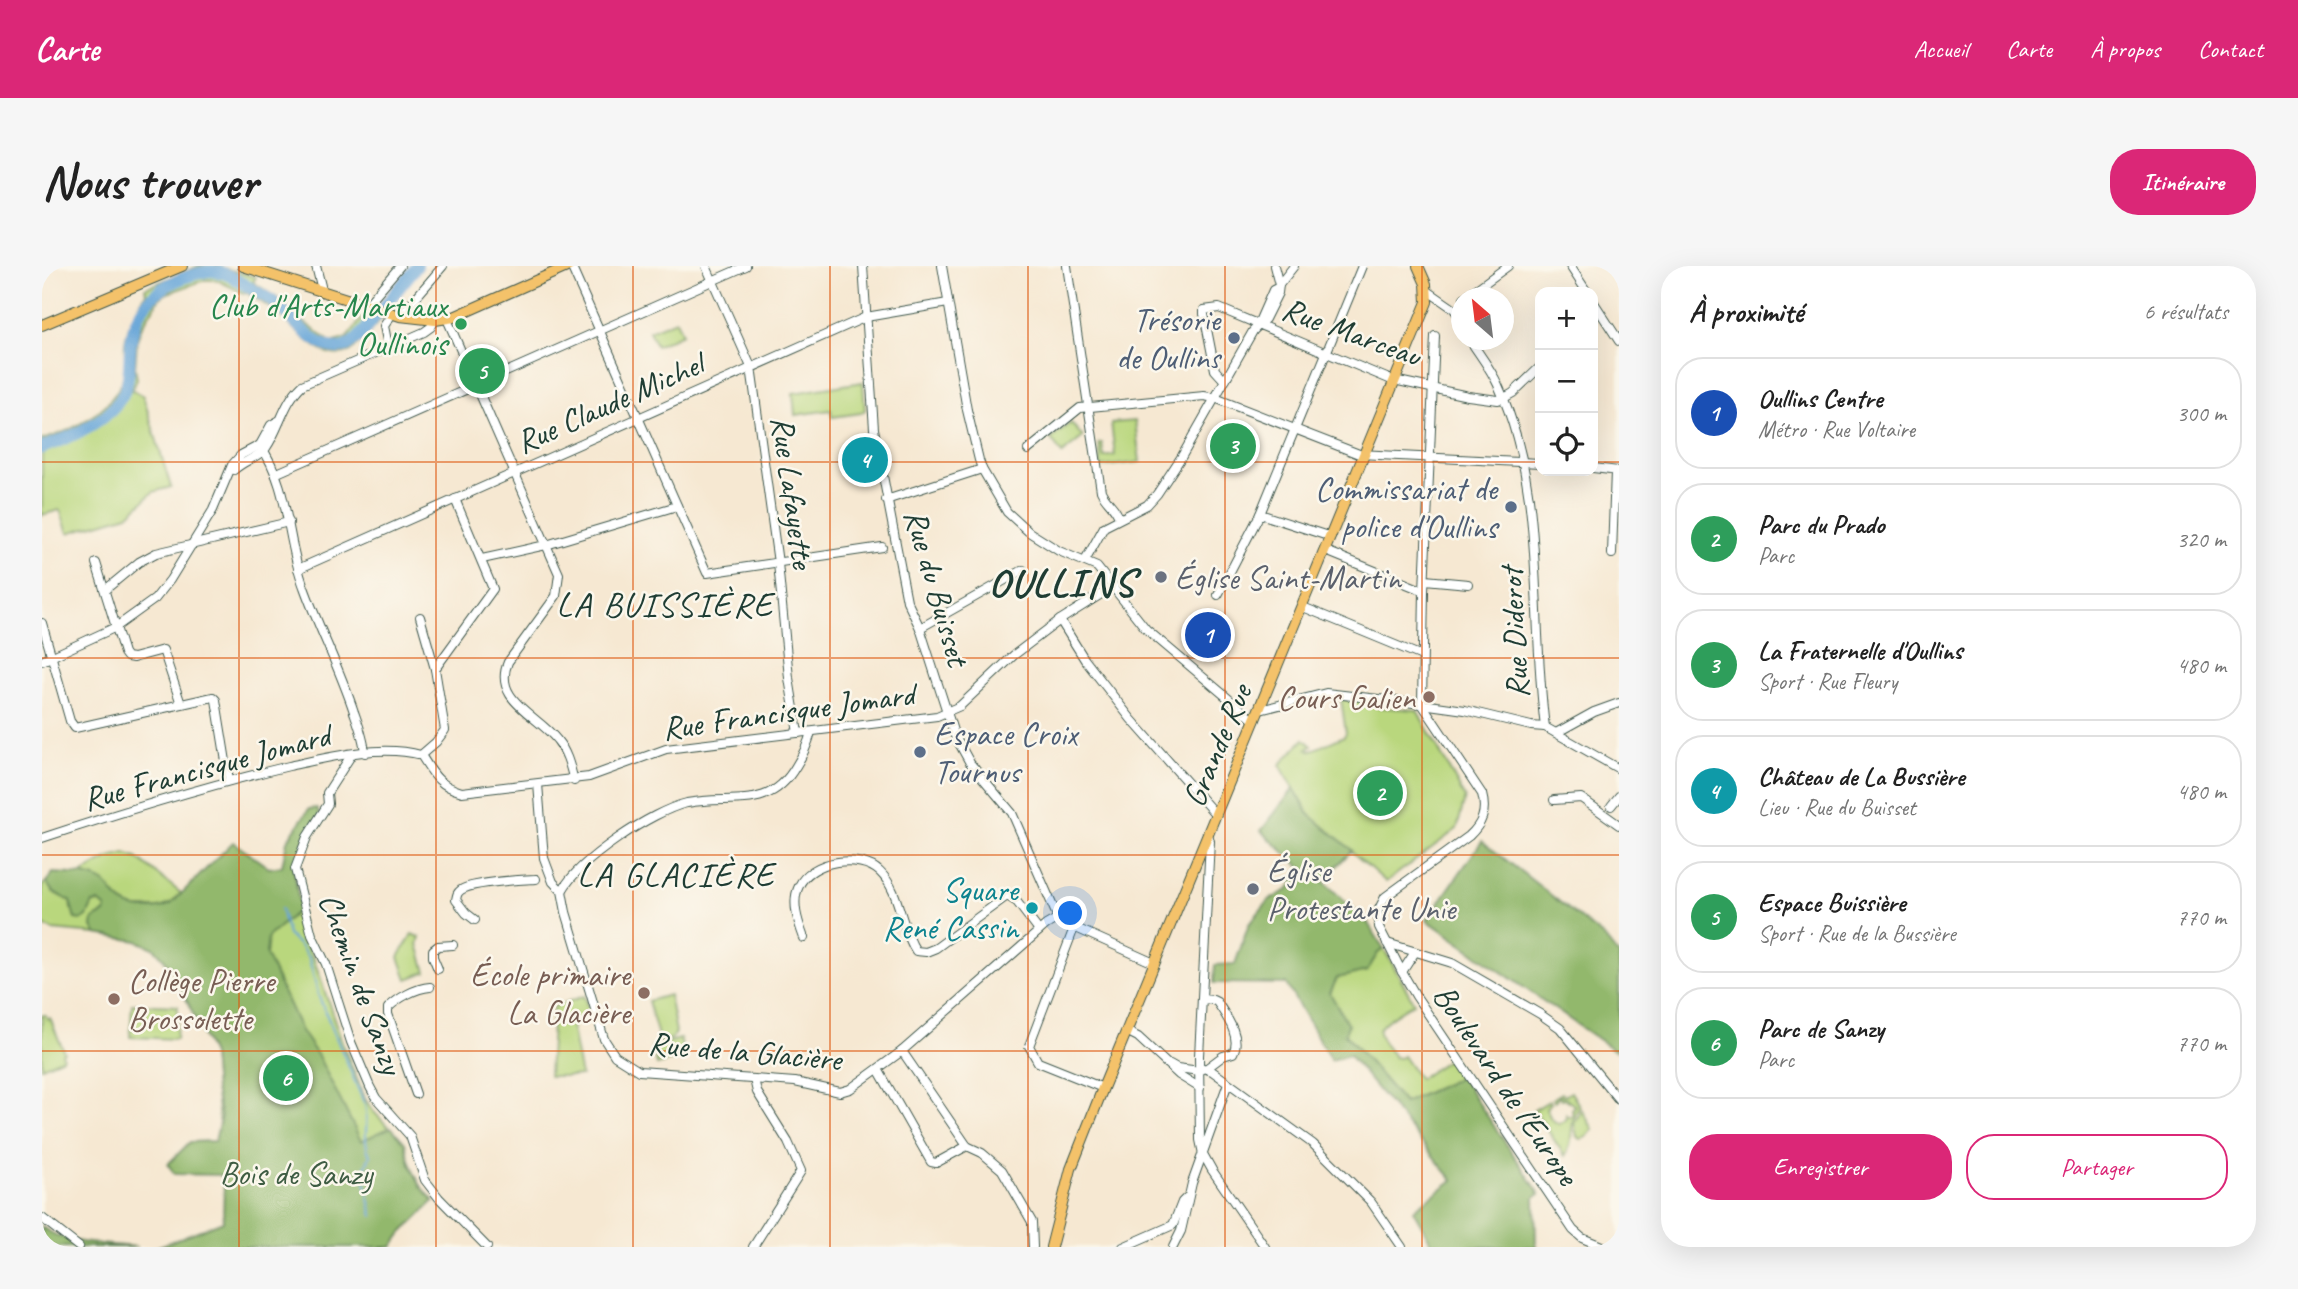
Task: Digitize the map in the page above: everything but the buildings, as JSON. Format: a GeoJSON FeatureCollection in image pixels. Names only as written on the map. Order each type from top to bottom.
{"type":"FeatureCollection","features":[{"type":"Feature","properties":{"kind":"main road"},"geometry":{"type":"LineString","coordinates":[[42,325],[181,266]]}},
{"type":"Feature","properties":{"kind":"main road"},"geometry":{"type":"LineString","coordinates":[[243,266],[393,314],[435,320],[447,319],[570,266]]}},
{"type":"Feature","properties":{"kind":"main road"},"geometry":{"type":"LineString","coordinates":[[1420,268],[1428,291]]}},
{"type":"Feature","properties":{"kind":"main road","name":"Grande Rue"},"geometry":{"type":"LineString","coordinates":[[1051,1247],[1071,1169],[1396,381],[1427,302],[1428,291]]}},
{"type":"Feature","properties":{"kind":"street"},"geometry":{"type":"LineString","coordinates":[[317,266],[322,290]]}},
{"type":"Feature","properties":{"kind":"street"},"geometry":{"type":"LineString","coordinates":[[368,306],[400,266]]}},
{"type":"Feature","properties":{"kind":"street"},"geometry":{"type":"LineString","coordinates":[[388,346],[384,326],[443,266]]}},
{"type":"Feature","properties":{"kind":"street"},"geometry":{"type":"LineString","coordinates":[[570,266],[707,573],[881,547]]}},
{"type":"Feature","properties":{"kind":"street"},"geometry":{"type":"LineString","coordinates":[[275,474],[746,266]]}},
{"type":"Feature","properties":{"kind":"street","name":"Rue du Buisset"},"geometry":{"type":"LineString","coordinates":[[863,266],[874,429],[907,601],[920,628],[946,714],[971,763],[1012,814],[1058,918]]}},
{"type":"Feature","properties":{"kind":"street"},"geometry":{"type":"LineString","coordinates":[[942,266],[967,410],[982,469],[1007,512],[1022,526],[1059,551],[1097,567],[1146,629],[1255,721]]}},
{"type":"Feature","properties":{"kind":"street"},"geometry":{"type":"LineString","coordinates":[[1067,266],[1101,491],[1116,510],[1119,519]]}},
{"type":"Feature","properties":{"kind":"street"},"geometry":{"type":"LineString","coordinates":[[1274,266],[1278,287]]}},
{"type":"Feature","properties":{"kind":"street"},"geometry":{"type":"LineString","coordinates":[[1085,561],[1104,527],[1147,505],[1157,494],[1258,324],[1273,290],[1294,266]]}},
{"type":"Feature","properties":{"kind":"street"},"geometry":{"type":"LineString","coordinates":[[1218,595],[1260,514],[1362,266]]}},
{"type":"Feature","properties":{"kind":"street"},"geometry":{"type":"LineString","coordinates":[[1478,287],[1508,266]]}},
{"type":"Feature","properties":{"kind":"street"},"geometry":{"type":"LineString","coordinates":[[1570,266],[1584,287]]}},
{"type":"Feature","properties":{"kind":"street","name":"Rue Lafayette"},"geometry":{"type":"LineString","coordinates":[[707,268],[751,367],[798,733]]}},
{"type":"Feature","properties":{"kind":"street"},"geometry":{"type":"LineString","coordinates":[[1428,291],[1451,307]]}},
{"type":"Feature","properties":{"kind":"street","name":"Rue Claude Michel"},"geometry":{"type":"LineString","coordinates":[[298,569],[866,317],[948,303]]}},
{"type":"Feature","properties":{"kind":"street","name":"Rue Marceau"},"geometry":{"type":"LineString","coordinates":[[1225,382],[1216,370],[1204,314],[1204,310],[1210,308],[1219,308],[1396,381],[1488,399],[1504,398]]}},
{"type":"Feature","properties":{"kind":"street"},"geometry":{"type":"LineString","coordinates":[[1598,315],[1619,341]]}},
{"type":"Feature","properties":{"kind":"street"},"geometry":{"type":"LineString","coordinates":[[410,337],[418,330],[419,319]]}},
{"type":"Feature","properties":{"kind":"street"},"geometry":{"type":"LineString","coordinates":[[447,319],[559,574],[556,596],[508,662],[504,678],[506,690],[515,702],[560,743],[569,761],[573,781]]}},
{"type":"Feature","properties":{"kind":"street"},"geometry":{"type":"LineString","coordinates":[[42,661],[116,627],[160,594],[213,510],[228,475],[262,448],[276,428],[293,394],[302,385],[427,330],[435,320]]}},
{"type":"Feature","properties":{"kind":"street"},"geometry":{"type":"LineString","coordinates":[[1422,704],[1435,336]]}},
{"type":"Feature","properties":{"kind":"street","name":"Rue Diderot"},"geometry":{"type":"LineString","coordinates":[[1476,350],[1504,398],[1523,462],[1532,530],[1545,727]]}},
{"type":"Feature","properties":{"kind":"street"},"geometry":{"type":"LineString","coordinates":[[1504,398],[1513,394],[1535,372]]}},
{"type":"Feature","properties":{"kind":"street"},"geometry":{"type":"LineString","coordinates":[[1028,450],[1080,408],[1204,396],[1352,452],[1535,463]]}},
{"type":"Feature","properties":{"kind":"street"},"geometry":{"type":"LineString","coordinates":[[262,448],[284,496],[298,569],[345,687],[363,739],[365,753]]}},
{"type":"Feature","properties":{"kind":"street"},"geometry":{"type":"LineString","coordinates":[[886,500],[982,469]]}},
{"type":"Feature","properties":{"kind":"street"},"geometry":{"type":"LineString","coordinates":[[1598,469],[1617,471],[1612,554]]}},
{"type":"Feature","properties":{"kind":"street"},"geometry":{"type":"LineString","coordinates":[[435,669],[493,589],[455,499]]}},
{"type":"Feature","properties":{"kind":"street"},"geometry":{"type":"LineString","coordinates":[[482,559],[546,545],[677,506]]}},
{"type":"Feature","properties":{"kind":"street"},"geometry":{"type":"LineString","coordinates":[[1260,514],[1331,537]]}},
{"type":"Feature","properties":{"kind":"street"},"geometry":{"type":"LineString","coordinates":[[105,590],[139,562],[156,553],[289,522]]}},
{"type":"Feature","properties":{"kind":"street"},"geometry":{"type":"LineString","coordinates":[[1325,551],[1424,591]]}},
{"type":"Feature","properties":{"kind":"street"},"geometry":{"type":"LineString","coordinates":[[96,563],[127,657],[133,658],[163,650],[181,704]]}},
{"type":"Feature","properties":{"kind":"street"},"geometry":{"type":"LineString","coordinates":[[920,628],[1023,570]]}},
{"type":"Feature","properties":{"kind":"street"},"geometry":{"type":"LineString","coordinates":[[1425,580],[1468,584]]}},
{"type":"Feature","properties":{"kind":"street"},"geometry":{"type":"LineString","coordinates":[[946,714],[960,706],[1014,655],[1060,620],[1114,586]]}},
{"type":"Feature","properties":{"kind":"street"},"geometry":{"type":"LineString","coordinates":[[1303,607],[1422,656]]}},
{"type":"Feature","properties":{"kind":"street"},"geometry":{"type":"LineString","coordinates":[[420,617],[435,669],[445,730],[421,755]]}},
{"type":"Feature","properties":{"kind":"street"},"geometry":{"type":"LineString","coordinates":[[1060,620],[1085,660],[1131,719],[1216,815]]}},
{"type":"Feature","properties":{"kind":"street"},"geometry":{"type":"LineString","coordinates":[[42,623],[70,721],[75,728],[213,697],[216,700],[229,780]]}},
{"type":"Feature","properties":{"kind":"street"},"geometry":{"type":"LineString","coordinates":[[1260,709],[1267,710],[1326,693],[1465,710],[1545,727],[1619,769]]}},
{"type":"Feature","properties":{"kind":"street"},"geometry":{"type":"LineString","coordinates":[[1556,733],[1594,712],[1619,703]]}},
{"type":"Feature","properties":{"kind":"street","name":"Boulevard de l'Europe"},"geometry":{"type":"LineString","coordinates":[[1422,704],[1482,794],[1485,812],[1478,827],[1469,836],[1392,891],[1383,901],[1378,919],[1387,943],[1416,996],[1573,1230],[1582,1238],[1604,1247]]}},
{"type":"Feature","properties":{"kind":"street"},"geometry":{"type":"LineString","coordinates":[[1435,724],[1435,714],[1440,707]]}},
{"type":"Feature","properties":{"kind":"street","name":"Rue Francisque Jomard"},"geometry":{"type":"LineString","coordinates":[[42,838],[229,780],[352,754],[403,750],[421,755],[438,781],[449,789],[462,792],[573,781],[595,776],[666,749],[946,714]]}},
{"type":"Feature","properties":{"kind":"street"},"geometry":{"type":"LineString","coordinates":[[562,891],[572,878],[607,846],[661,812],[685,804],[712,800],[752,799],[775,791],[787,781],[805,751],[811,732]]}},
{"type":"Feature","properties":{"kind":"street","name":"Chemin de Sanzy"},"geometry":{"type":"LineString","coordinates":[[352,754],[327,793],[328,804],[307,837],[295,869],[312,935],[326,964],[351,1042],[376,1098],[410,1136],[425,1180],[486,1247]]}},
{"type":"Feature","properties":{"kind":"street","name":"Rue de la Glacière"},"geometry":{"type":"LineString","coordinates":[[538,784],[548,871],[553,882],[562,891],[568,921],[604,1039],[615,1056],[634,1069],[650,1073],[795,1082],[840,1092],[850,1089],[902,1051],[1058,918]]}},
{"type":"Feature","properties":{"kind":"street"},"geometry":{"type":"LineString","coordinates":[[1608,811],[1619,796]]}},
{"type":"Feature","properties":{"kind":"street"},"geometry":{"type":"LineString","coordinates":[[1554,800],[1581,798],[1608,811],[1619,825]]}},
{"type":"Feature","properties":{"kind":"street"},"geometry":{"type":"LineString","coordinates":[[1208,834],[1210,841],[1202,999],[1200,1140],[1203,1154],[1212,1170],[1265,1247]]}},
{"type":"Feature","properties":{"kind":"street"},"geometry":{"type":"LineString","coordinates":[[804,938],[796,917],[799,885],[815,868],[846,862],[868,865],[879,871],[888,883],[913,947],[920,952],[936,948],[1007,897],[1012,898],[1039,932]]}},
{"type":"Feature","properties":{"kind":"street"},"geometry":{"type":"LineString","coordinates":[[475,920],[456,900],[462,889],[536,879]]}},
{"type":"Feature","properties":{"kind":"street"},"geometry":{"type":"LineString","coordinates":[[1058,918],[1074,928],[1154,963]]}},
{"type":"Feature","properties":{"kind":"street"},"geometry":{"type":"LineString","coordinates":[[1074,928],[1029,1046],[1038,1062],[1103,1088]]}},
{"type":"Feature","properties":{"kind":"street","name":"Boulevard de l'Europe"},"geometry":{"type":"LineString","coordinates":[[1387,943],[1452,963],[1560,1028],[1619,1100]]}},
{"type":"Feature","properties":{"kind":"street"},"geometry":{"type":"LineString","coordinates":[[438,969],[433,950],[438,946],[453,945]]}},
{"type":"Feature","properties":{"kind":"street","name":"Boulevard de l'Europe"},"geometry":{"type":"LineString","coordinates":[[1402,972],[1415,951]]}},
{"type":"Feature","properties":{"kind":"street"},"geometry":{"type":"LineString","coordinates":[[416,1094],[388,1008],[393,1002],[430,987]]}},
{"type":"Feature","properties":{"kind":"street"},"geometry":{"type":"LineString","coordinates":[[1202,999],[1217,1003],[1233,1030],[1236,1043],[1233,1053],[1202,1069]]}},
{"type":"Feature","properties":{"kind":"street"},"geometry":{"type":"LineString","coordinates":[[1126,1031],[1138,1037],[1179,1075],[1200,1088]]}},
{"type":"Feature","properties":{"kind":"street"},"geometry":{"type":"LineString","coordinates":[[902,1051],[967,1146],[992,1160],[1002,1170],[1032,1222],[1033,1247]]}},
{"type":"Feature","properties":{"kind":"street"},"geometry":{"type":"LineString","coordinates":[[1164,1061],[1177,1068],[1202,1069],[1228,1083],[1312,1144],[1370,1202],[1402,1247]]}},
{"type":"Feature","properties":{"kind":"street"},"geometry":{"type":"LineString","coordinates":[[878,1069],[930,1162],[936,1163],[967,1146]]}},
{"type":"Feature","properties":{"kind":"street"},"geometry":{"type":"LineString","coordinates":[[754,1079],[757,1092],[788,1142],[801,1171],[755,1241],[754,1247]]}},
{"type":"Feature","properties":{"kind":"street"},"geometry":{"type":"LineString","coordinates":[[1173,1247],[1181,1231],[1188,1196],[1228,1083]]}},
{"type":"Feature","properties":{"kind":"street"},"geometry":{"type":"LineString","coordinates":[[1123,1247],[1173,1225],[1182,1202],[1188,1196]]}},
{"type":"Feature","properties":{"kind":"street"},"geometry":{"type":"LineString","coordinates":[[42,1218],[79,1247]]}},
{"type":"Feature","properties":{"kind":"green space"},"geometry":{"type":"Polygon","coordinates":[[[199,266],[217,266],[256,277],[253,282],[332,343],[347,338],[370,308],[386,314],[354,349],[343,354],[333,354],[322,351],[302,337],[261,302],[217,280],[205,280],[165,294],[141,328],[137,340],[137,379],[132,390],[143,396],[171,487],[153,492],[128,515],[68,533],[60,510],[42,515],[42,440],[68,430],[94,415],[114,395],[125,370],[128,329],[146,293],[145,288],[199,266]]]}},
{"type":"Feature","properties":{"kind":"green space"},"geometry":{"type":"Polygon","coordinates":[[[676,320],[682,334],[656,346],[649,331],[676,320]]]}},
{"type":"Feature","properties":{"kind":"green space"},"geometry":{"type":"Polygon","coordinates":[[[863,382],[865,410],[861,413],[832,417],[831,410],[795,415],[793,393],[863,382]]]}},
{"type":"Feature","properties":{"kind":"green space"},"geometry":{"type":"Polygon","coordinates":[[[1135,421],[1140,462],[1101,467],[1099,443],[1102,443],[1104,457],[1115,455],[1111,423],[1135,421]]]}},
{"type":"Feature","properties":{"kind":"green space"},"geometry":{"type":"Polygon","coordinates":[[[1071,423],[1083,437],[1062,454],[1051,439],[1071,423]]]}},
{"type":"Feature","properties":{"kind":"green space"},"geometry":{"type":"Polygon","coordinates":[[[1341,699],[1369,701],[1376,707],[1417,710],[1465,798],[1457,829],[1386,882],[1309,814],[1280,765],[1304,739],[1312,746],[1307,749],[1311,751],[1344,736],[1346,733],[1341,699]]]}},
{"type":"Feature","properties":{"kind":"green space"},"geometry":{"type":"Polygon","coordinates":[[[1294,788],[1309,814],[1352,850],[1323,881],[1368,923],[1384,949],[1378,953],[1367,971],[1337,978],[1330,993],[1348,1025],[1345,1034],[1404,1103],[1461,1077],[1540,1194],[1535,1197],[1536,1247],[1434,1247],[1413,1210],[1453,1180],[1349,1055],[1331,1060],[1286,984],[1214,983],[1215,965],[1235,964],[1249,924],[1269,900],[1288,890],[1302,868],[1261,831],[1294,788]]]}},
{"type":"Feature","properties":{"kind":"green space","name":"Bois de Sanzy"},"geometry":{"type":"Polygon","coordinates":[[[317,808],[320,814],[294,870],[300,909],[268,937],[266,955],[301,1031],[318,1056],[361,1141],[391,1127],[405,1143],[410,1165],[421,1186],[434,1201],[392,1247],[157,1247],[223,1221],[224,1181],[220,1175],[174,1174],[168,1164],[190,1142],[215,1141],[221,1116],[215,1090],[212,1055],[172,968],[154,948],[137,941],[96,934],[92,927],[93,919],[105,913],[106,908],[99,902],[93,903],[87,916],[81,920],[75,919],[70,901],[53,892],[46,882],[53,873],[85,875],[103,882],[118,899],[130,906],[151,909],[165,906],[171,904],[233,842],[269,868],[282,866],[287,841],[309,809],[317,808]]]}},
{"type":"Feature","properties":{"kind":"green space"},"geometry":{"type":"Polygon","coordinates":[[[1482,841],[1604,937],[1619,956],[1619,1047],[1615,1051],[1427,920],[1482,841]]]}},
{"type":"Feature","properties":{"kind":"green space"},"geometry":{"type":"Polygon","coordinates":[[[125,854],[137,858],[181,893],[171,904],[162,908],[132,908],[119,900],[104,883],[81,874],[109,858],[125,854]]]}},
{"type":"Feature","properties":{"kind":"green space"},"geometry":{"type":"Polygon","coordinates":[[[46,882],[53,892],[70,901],[71,909],[89,909],[93,903],[99,902],[106,908],[105,913],[92,927],[96,934],[52,930],[42,924],[42,886],[46,882]]]}},
{"type":"Feature","properties":{"kind":"green space"},"geometry":{"type":"Polygon","coordinates":[[[297,909],[301,933],[314,960],[344,1048],[365,1099],[403,1142],[414,1173],[222,1149],[212,1056],[257,939],[297,909]]]}},
{"type":"Feature","properties":{"kind":"green space"},"geometry":{"type":"Polygon","coordinates":[[[412,934],[420,937],[418,944],[426,972],[407,979],[399,957],[412,934]]]}},
{"type":"Feature","properties":{"kind":"green space"},"geometry":{"type":"Polygon","coordinates":[[[1384,949],[1414,1003],[1383,1024],[1379,1035],[1383,1042],[1394,1057],[1403,1056],[1419,1079],[1449,1059],[1461,1077],[1404,1103],[1345,1034],[1341,1011],[1334,1004],[1330,993],[1337,978],[1367,971],[1378,953],[1384,949]]]}},
{"type":"Feature","properties":{"kind":"green space"},"geometry":{"type":"Polygon","coordinates":[[[669,995],[676,1032],[671,1039],[660,1043],[648,1001],[669,995]]]}},
{"type":"Feature","properties":{"kind":"green space"},"geometry":{"type":"Polygon","coordinates":[[[584,996],[589,1011],[593,1010],[595,1018],[571,1025],[581,1076],[549,1076],[553,1007],[584,996]]]}},
{"type":"Feature","properties":{"kind":"green space"},"geometry":{"type":"Polygon","coordinates":[[[132,1004],[178,1006],[176,1039],[130,1037],[132,1004]]]}},
{"type":"Feature","properties":{"kind":"green space"},"geometry":{"type":"Polygon","coordinates":[[[42,1015],[50,1018],[64,1052],[61,1059],[42,1067],[42,1015]]]}},
{"type":"Feature","properties":{"kind":"green space"},"geometry":{"type":"Polygon","coordinates":[[[680,1039],[685,1057],[657,1065],[652,1047],[680,1039]]]}},
{"type":"Feature","properties":{"kind":"green space"},"geometry":{"type":"Polygon","coordinates":[[[1571,1092],[1580,1107],[1574,1119],[1565,1156],[1534,1110],[1549,1101],[1546,1108],[1551,1119],[1559,1124],[1566,1120],[1566,1115],[1573,1115],[1572,1109],[1575,1106],[1560,1096],[1554,1102],[1552,1099],[1562,1093],[1564,1096],[1571,1092]]]}},
{"type":"Feature","properties":{"kind":"green space"},"geometry":{"type":"Polygon","coordinates":[[[1582,1110],[1593,1129],[1587,1137],[1581,1139],[1577,1137],[1574,1123],[1582,1110]]]}},
{"type":"Feature","properties":{"kind":"green space","name":"Bois de Sanzy"},"geometry":{"type":"Polygon","coordinates":[[[42,1227],[75,1241],[137,1247],[42,1247],[42,1227]]]}},
{"type":"Feature","properties":{"kind":"waterway"},"geometry":{"type":"LineString","coordinates":[[42,448],[94,424],[112,410],[123,395],[127,383],[132,334],[137,319],[152,297],[175,281],[210,271],[228,275],[272,301],[311,337],[328,347],[339,348],[359,337],[417,266]]}},
{"type":"Feature","properties":{"kind":"waterway"},"geometry":{"type":"LineString","coordinates":[[281,909],[288,935],[309,959],[319,997],[365,1105],[366,1142],[370,1156],[363,1172],[373,1216]]}},
{"type":"Feature","properties":{"kind":"place","name":"Club d'Arts-Martiaux Oullinois"},"geometry":{"type":"Point","coordinates":[461,324]}},
{"type":"Feature","properties":{"kind":"place","name":"Trésorie de Oullins"},"geometry":{"type":"Point","coordinates":[1234,338]}},
{"type":"Feature","properties":{"kind":"place","name":"Espace Buissière"},"geometry":{"type":"Point","coordinates":[482,371]}},
{"type":"Feature","properties":{"kind":"place","name":"La Fraternelle d'Oullins"},"geometry":{"type":"Point","coordinates":[1233,446]}},
{"type":"Feature","properties":{"kind":"place","name":"Château de La Bussière"},"geometry":{"type":"Point","coordinates":[865,460]}},
{"type":"Feature","properties":{"kind":"place","name":"Commissariat de police d'Oullins"},"geometry":{"type":"Point","coordinates":[1511,507]}},
{"type":"Feature","properties":{"kind":"place","name":"Église Saint-Martin"},"geometry":{"type":"Point","coordinates":[1161,577]}},
{"type":"Feature","properties":{"kind":"place","name":"Oullins Centre"},"geometry":{"type":"Point","coordinates":[1208,635]}},
{"type":"Feature","properties":{"kind":"place","name":"Cours Galien"},"geometry":{"type":"Point","coordinates":[1429,697]}},
{"type":"Feature","properties":{"kind":"place","name":"Espace Croix Tournus"},"geometry":{"type":"Point","coordinates":[920,752]}},
{"type":"Feature","properties":{"kind":"place","name":"Parc du Prado"},"geometry":{"type":"Point","coordinates":[1380,793]}},
{"type":"Feature","properties":{"kind":"place","name":"Église Protestante Unie"},"geometry":{"type":"Point","coordinates":[1253,889]}},
{"type":"Feature","properties":{"kind":"place","name":"Square René Cassin"},"geometry":{"type":"Point","coordinates":[1032,908]}},
{"type":"Feature","properties":{"kind":"place","name":"École primaire La Glacière"},"geometry":{"type":"Point","coordinates":[644,993]}},
{"type":"Feature","properties":{"kind":"place","name":"Collège Pierre Brossolette"},"geometry":{"type":"Point","coordinates":[114,999]}},
{"type":"Feature","properties":{"kind":"place","name":"Parc de Sanzy"},"geometry":{"type":"Point","coordinates":[286,1078]}},
{"type":"Feature","properties":{"kind":"district","name":"OULLINS"},"geometry":{"type":"Point","coordinates":[1062,582]}},
{"type":"Feature","properties":{"kind":"district","name":"LA BUISSIÈRE"},"geometry":{"type":"Point","coordinates":[665,604]}},
{"type":"Feature","properties":{"kind":"district","name":"LA GLACIÈRE"},"geometry":{"type":"Point","coordinates":[676,874]}}]}
